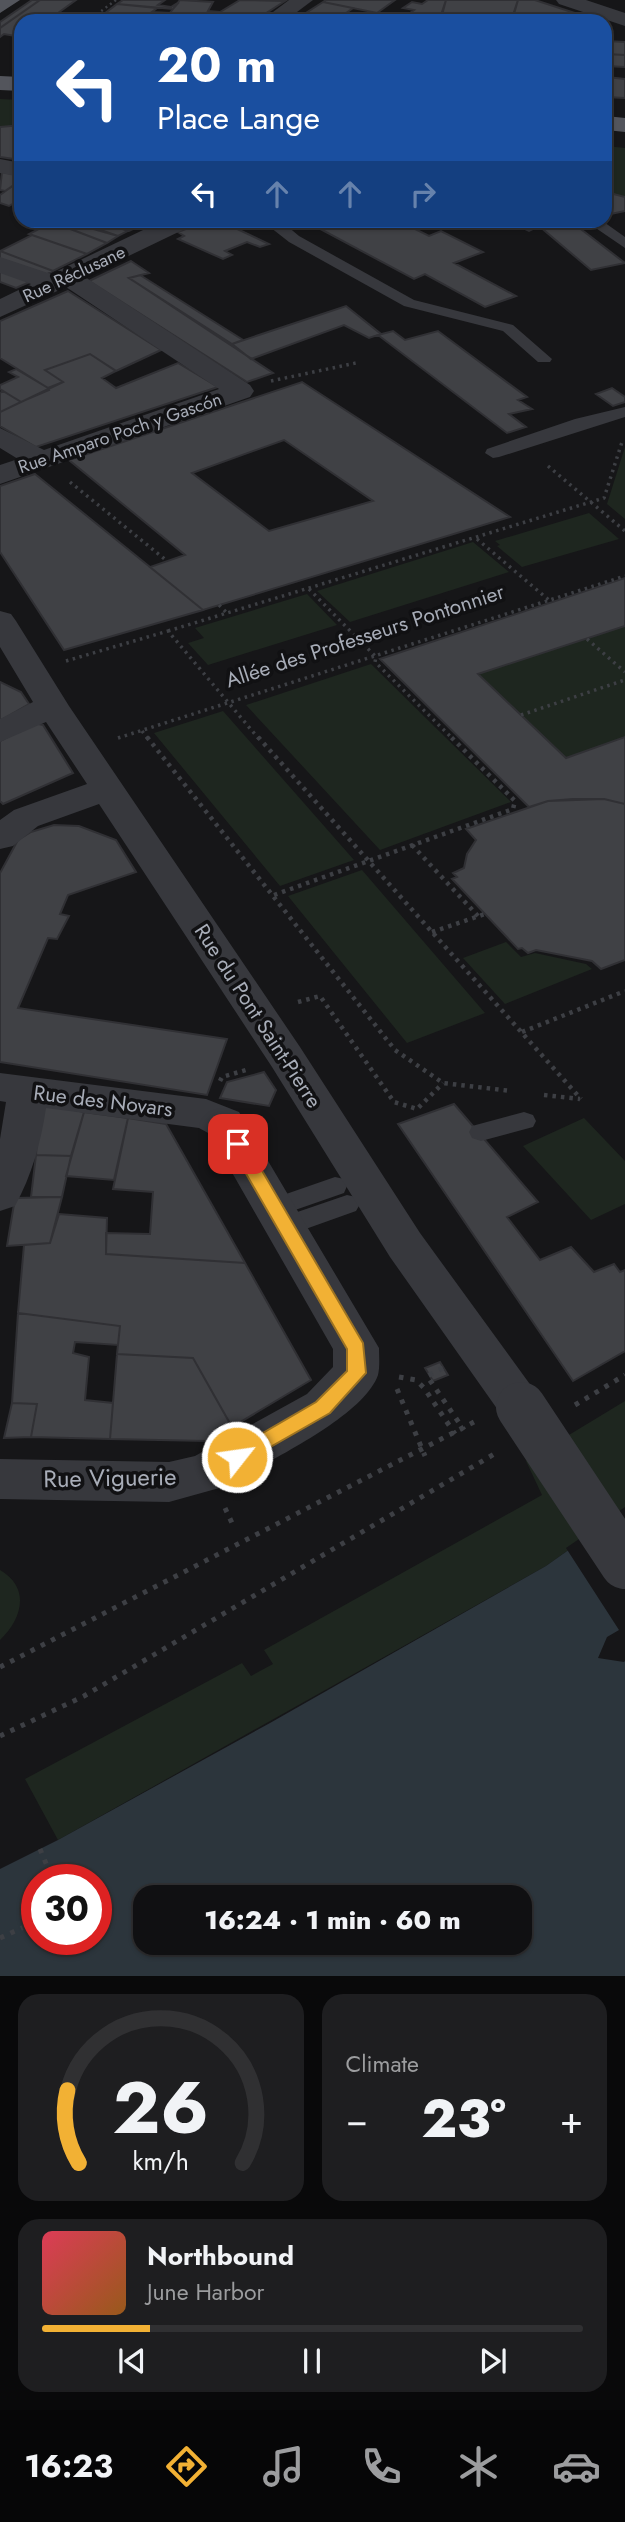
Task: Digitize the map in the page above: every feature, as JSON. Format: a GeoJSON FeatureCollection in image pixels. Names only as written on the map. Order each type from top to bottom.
{"type":"FeatureCollection","features":[{"type":"Feature","properties":{"kind":"main road"},"geometry":{"type":"LineString","coordinates":[[0,7],[10,0]]}},
{"type":"Feature","properties":{"kind":"street"},"geometry":{"type":"LineString","coordinates":[[282,14],[303,0]]}},
{"type":"Feature","properties":{"kind":"street"},"geometry":{"type":"LineString","coordinates":[[566,0],[607,14]]}},
{"type":"Feature","properties":{"kind":"street","name":"Rue Réclusane"},"geometry":{"type":"LineString","coordinates":[[0,309],[168,228]]}},
{"type":"Feature","properties":{"kind":"street"},"geometry":{"type":"LineString","coordinates":[[0,265],[61,281],[240,391]]}},
{"type":"Feature","properties":{"kind":"street","name":"Rue Amparo Poch y Gascón"},"geometry":{"type":"LineString","coordinates":[[0,475],[240,391]]}},
{"type":"Feature","properties":{"kind":"street"},"geometry":{"type":"LineString","coordinates":[[0,436],[42,461]]}},
{"type":"Feature","properties":{"kind":"street","name":"Rue du Pont Saint-Pierre"},"geometry":{"type":"LineString","coordinates":[[5,640],[286,1057],[405,1245],[521,1407],[625,1564]]}},
{"type":"Feature","properties":{"kind":"street"},"geometry":{"type":"LineString","coordinates":[[0,732],[52,706]]}},
{"type":"Feature","properties":{"kind":"street"},"geometry":{"type":"LineString","coordinates":[[0,838],[26,818],[60,803],[107,789]]}},
{"type":"Feature","properties":{"kind":"street"},"geometry":{"type":"LineString","coordinates":[[0,1195],[20,1143],[14,1089]]}},
{"type":"Feature","properties":{"kind":"street","name":"Rue des Novars"},"geometry":{"type":"LineString","coordinates":[[14,1089],[206,1114],[225,1123],[281,1217]]}},
{"type":"Feature","properties":{"kind":"street"},"geometry":{"type":"LineString","coordinates":[[281,1217],[373,1376]]}},
{"type":"Feature","properties":{"kind":"street","name":"Rue Viguerie"},"geometry":{"type":"LineString","coordinates":[[0,1479],[169,1482],[206,1473],[373,1376]]}},
{"type":"Feature","properties":{"kind":"lane"},"geometry":{"type":"LineString","coordinates":[[283,228],[295,239],[409,303],[508,328],[544,359]]}},
{"type":"Feature","properties":{"kind":"lane"},"geometry":{"type":"LineString","coordinates":[[602,228],[625,244]]}},
{"type":"Feature","properties":{"kind":"lane"},"geometry":{"type":"LineString","coordinates":[[493,453],[625,412]]}},
{"type":"Feature","properties":{"kind":"lane"},"geometry":{"type":"LineString","coordinates":[[281,1217],[341,1195]]}},
{"type":"Feature","properties":{"kind":"path"},"geometry":{"type":"LineString","coordinates":[[97,14],[116,0]]}},
{"type":"Feature","properties":{"kind":"path"},"geometry":{"type":"LineString","coordinates":[[240,391],[291,375],[356,363]]}},
{"type":"Feature","properties":{"kind":"path"},"geometry":{"type":"LineString","coordinates":[[58,664],[604,498],[625,431]]}},
{"type":"Feature","properties":{"kind":"path"},"geometry":{"type":"LineString","coordinates":[[521,443],[625,531]]}},
{"type":"Feature","properties":{"kind":"path"},"geometry":{"type":"LineString","coordinates":[[42,461],[167,561]]}},
{"type":"Feature","properties":{"kind":"path"},"geometry":{"type":"LineString","coordinates":[[476,538],[550,601]]}},
{"type":"Feature","properties":{"kind":"path","name":"Allée des Professeurs Pontonnier"},"geometry":{"type":"LineString","coordinates":[[118,738],[625,576]]}},
{"type":"Feature","properties":{"kind":"path"},"geometry":{"type":"LineString","coordinates":[[274,895],[513,809],[515,801],[375,662],[376,657],[309,589]]}},
{"type":"Feature","properties":{"kind":"path"},"geometry":{"type":"LineString","coordinates":[[219,605],[228,614]]}},
{"type":"Feature","properties":{"kind":"path"},"geometry":{"type":"LineString","coordinates":[[168,631],[228,705],[581,1099],[540,1094]]}},
{"type":"Feature","properties":{"kind":"path"},"geometry":{"type":"LineString","coordinates":[[587,639],[625,672]]}},
{"type":"Feature","properties":{"kind":"path"},"geometry":{"type":"LineString","coordinates":[[521,715],[625,680]]}},
{"type":"Feature","properties":{"kind":"path"},"geometry":{"type":"LineString","coordinates":[[142,731],[395,1050],[443,1083],[512,1091]]}},
{"type":"Feature","properties":{"kind":"path"},"geometry":{"type":"LineString","coordinates":[[412,845],[478,916]]}},
{"type":"Feature","properties":{"kind":"path"},"geometry":{"type":"LineString","coordinates":[[432,932],[485,914]]}},
{"type":"Feature","properties":{"kind":"path"},"geometry":{"type":"LineString","coordinates":[[522,1032],[625,991]]}},
{"type":"Feature","properties":{"kind":"path"},"geometry":{"type":"LineString","coordinates":[[296,1003],[320,996],[394,1102],[417,1109],[443,1083]]}},
{"type":"Feature","properties":{"kind":"path"},"geometry":{"type":"LineString","coordinates":[[416,1380],[436,1371],[426,1376],[464,1430]]}},
{"type":"Feature","properties":{"kind":"path"},"geometry":{"type":"LineString","coordinates":[[373,1376],[395,1385],[425,1456]]}},
{"type":"Feature","properties":{"kind":"path"},"geometry":{"type":"LineString","coordinates":[[424,1388],[455,1434]]}},
{"type":"Feature","properties":{"kind":"path"},"geometry":{"type":"LineString","coordinates":[[0,1667],[477,1423]]}},
{"type":"Feature","properties":{"kind":"path"},"geometry":{"type":"LineString","coordinates":[[0,1736],[84,1696],[503,1449]]}},
{"type":"Feature","properties":{"kind":"path"},"geometry":{"type":"LineString","coordinates":[[40,1849],[46,1864]]}},
{"type":"Feature","properties":{"kind":"path"},"geometry":{"type":"LineString","coordinates":[[0,1938],[21,1928]]}},
{"type":"Feature","properties":{"kind":"shaded area"},"geometry":{"type":"Polygon","coordinates":[[[0,99],[14,100],[14,126],[0,127],[0,99]]]}},
{"type":"Feature","properties":{"kind":"shaded area"},"geometry":{"type":"Polygon","coordinates":[[[612,147],[625,148],[625,197],[612,194],[612,147]]]}},
{"type":"Feature","properties":{"kind":"shaded area"},"geometry":{"type":"Polygon","coordinates":[[[625,447],[625,519],[607,504],[625,447]]]}},
{"type":"Feature","properties":{"kind":"shaded area"},"geometry":{"type":"Polygon","coordinates":[[[589,513],[619,539],[522,567],[497,546],[500,545],[495,541],[589,513]]]}},
{"type":"Feature","properties":{"kind":"shaded area"},"geometry":{"type":"Polygon","coordinates":[[[473,542],[509,572],[350,622],[317,591],[473,542]]]}},
{"type":"Feature","properties":{"kind":"shaded area"},"geometry":{"type":"Polygon","coordinates":[[[307,594],[337,625],[208,665],[188,643],[204,638],[195,628],[307,594]]]}},
{"type":"Feature","properties":{"kind":"shaded area"},"geometry":{"type":"Polygon","coordinates":[[[625,626],[625,737],[566,758],[478,674],[625,626]]]}},
{"type":"Feature","properties":{"kind":"shaded area"},"geometry":{"type":"Polygon","coordinates":[[[371,664],[511,802],[380,850],[246,705],[371,664]]]}},
{"type":"Feature","properties":{"kind":"shaded area"},"geometry":{"type":"Polygon","coordinates":[[[223,711],[354,860],[280,886],[154,733],[223,711]]]}},
{"type":"Feature","properties":{"kind":"shaded area"},"geometry":{"type":"Polygon","coordinates":[[[362,870],[485,1013],[407,1043],[288,896],[362,870]]]}},
{"type":"Feature","properties":{"kind":"shaded area"},"geometry":{"type":"Polygon","coordinates":[[[506,942],[521,957],[535,953],[586,964],[592,969],[505,1004],[463,958],[506,942]]]}},
{"type":"Feature","properties":{"kind":"shaded area"},"geometry":{"type":"Polygon","coordinates":[[[584,1118],[625,1161],[625,1204],[591,1220],[523,1146],[584,1118]]]}},
{"type":"Feature","properties":{"kind":"shaded area"},"geometry":{"type":"Polygon","coordinates":[[[625,1401],[625,1510],[546,1566],[58,1840],[25,1779],[242,1663],[251,1676],[273,1664],[264,1650],[542,1495],[526,1461],[625,1401]]]}},
{"type":"Feature","properties":{"kind":"shaded area"},"geometry":{"type":"Polygon","coordinates":[[[625,1510],[625,1976],[0,1976],[0,1869],[270,1723],[546,1566],[625,1510]]]}},
{"type":"Feature","properties":{"kind":"shaded area"},"geometry":{"type":"Polygon","coordinates":[[[0,1570],[10,1577],[16,1586],[20,1604],[14,1623],[0,1640],[0,1570]]]}},
{"type":"Feature","properties":{"kind":"pier"},"geometry":{"type":"Polygon","coordinates":[[[625,1507],[624,1662],[598,1658],[607,1637],[619,1630],[566,1548],[625,1507]]]}},
{"type":"Feature","properties":{"kind":"building"},"geometry":{"type":"Polygon","coordinates":[[[32,0],[40,0],[20,14],[14,14],[14,18],[0,28],[0,22],[32,0]]]}},
{"type":"Feature","properties":{"kind":"building"},"geometry":{"type":"Polygon","coordinates":[[[40,0],[76,0],[58,13],[62,14],[20,14],[40,0]]]}},
{"type":"Feature","properties":{"kind":"building"},"geometry":{"type":"Polygon","coordinates":[[[123,0],[165,0],[158,5],[171,7],[179,2],[173,9],[117,4],[123,0]]]}},
{"type":"Feature","properties":{"kind":"building"},"geometry":{"type":"Polygon","coordinates":[[[180,0],[213,2],[208,11],[220,12],[240,0],[285,1],[265,14],[169,14],[180,0]]]}},
{"type":"Feature","properties":{"kind":"building"},"geometry":{"type":"Polygon","coordinates":[[[395,0],[377,13],[323,2],[395,0]]]}},
{"type":"Feature","properties":{"kind":"building"},"geometry":{"type":"Polygon","coordinates":[[[428,0],[446,0],[441,14],[409,14],[414,10],[403,8],[412,2],[422,4],[428,0]]]}},
{"type":"Feature","properties":{"kind":"building"},"geometry":{"type":"Polygon","coordinates":[[[446,0],[518,0],[513,14],[442,14],[446,0]]]}},
{"type":"Feature","properties":{"kind":"building"},"geometry":{"type":"Polygon","coordinates":[[[518,0],[535,0],[578,14],[514,14],[518,0]]]}},
{"type":"Feature","properties":{"kind":"building"},"geometry":{"type":"Polygon","coordinates":[[[323,2],[353,8],[345,14],[304,14],[323,2]]]}},
{"type":"Feature","properties":{"kind":"building"},"geometry":{"type":"Polygon","coordinates":[[[117,4],[157,8],[152,12],[170,13],[169,14],[104,14],[117,4]]]}},
{"type":"Feature","properties":{"kind":"building"},"geometry":{"type":"Polygon","coordinates":[[[14,18],[14,36],[4,34],[0,37],[0,28],[14,18]]]}},
{"type":"Feature","properties":{"kind":"building"},"geometry":{"type":"Polygon","coordinates":[[[612,41],[625,42],[625,55],[612,54],[612,41]]]}},
{"type":"Feature","properties":{"kind":"building"},"geometry":{"type":"Polygon","coordinates":[[[612,54],[625,55],[625,67],[612,66],[612,54]]]}},
{"type":"Feature","properties":{"kind":"building"},"geometry":{"type":"Polygon","coordinates":[[[612,78],[625,79],[625,98],[612,97],[612,78]]]}},
{"type":"Feature","properties":{"kind":"building"},"geometry":{"type":"Polygon","coordinates":[[[14,126],[14,159],[0,157],[0,127],[14,126]]]}},
{"type":"Feature","properties":{"kind":"building"},"geometry":{"type":"Polygon","coordinates":[[[2,172],[14,175],[14,185],[5,191],[0,190],[2,172]]]}},
{"type":"Feature","properties":{"kind":"building"},"geometry":{"type":"Polygon","coordinates":[[[14,185],[14,203],[9,206],[0,203],[0,195],[14,185]]]}},
{"type":"Feature","properties":{"kind":"building"},"geometry":{"type":"Polygon","coordinates":[[[612,194],[625,197],[625,211],[612,214],[612,194]]]}},
{"type":"Feature","properties":{"kind":"building"},"geometry":{"type":"Polygon","coordinates":[[[40,228],[68,228],[107,243],[87,254],[29,234],[40,228]]]}},
{"type":"Feature","properties":{"kind":"building"},"geometry":{"type":"Polygon","coordinates":[[[68,228],[90,228],[118,236],[107,243],[68,228]]]}},
{"type":"Feature","properties":{"kind":"building"},"geometry":{"type":"Polygon","coordinates":[[[95,228],[120,228],[128,231],[118,236],[95,228]]]}},
{"type":"Feature","properties":{"kind":"building"},"geometry":{"type":"Polygon","coordinates":[[[188,228],[235,228],[269,244],[260,247],[247,242],[225,251],[232,255],[223,259],[178,239],[184,236],[178,232],[188,228]]]}},
{"type":"Feature","properties":{"kind":"building"},"geometry":{"type":"Polygon","coordinates":[[[318,228],[413,228],[429,236],[441,231],[483,252],[454,263],[516,296],[485,307],[425,274],[414,279],[318,228]]]}},
{"type":"Feature","properties":{"kind":"building"},"geometry":{"type":"Polygon","coordinates":[[[541,228],[579,228],[625,263],[591,270],[541,228]]]}},
{"type":"Feature","properties":{"kind":"building"},"geometry":{"type":"Polygon","coordinates":[[[32,235],[87,254],[53,271],[0,251],[32,235]]]}},
{"type":"Feature","properties":{"kind":"building"},"geometry":{"type":"Polygon","coordinates":[[[0,251],[53,271],[42,277],[0,261],[0,251]]]}},
{"type":"Feature","properties":{"kind":"building"},"geometry":{"type":"Polygon","coordinates":[[[131,261],[149,273],[129,278],[273,373],[247,382],[89,281],[131,261]]]}},
{"type":"Feature","properties":{"kind":"building"},"geometry":{"type":"Polygon","coordinates":[[[0,268],[30,282],[16,288],[0,282],[0,268]]]}},
{"type":"Feature","properties":{"kind":"building"},"geometry":{"type":"Polygon","coordinates":[[[140,275],[243,340],[232,344],[129,278],[140,275]]]}},
{"type":"Feature","properties":{"kind":"building"},"geometry":{"type":"Polygon","coordinates":[[[68,291],[161,350],[116,371],[90,354],[45,370],[63,382],[48,388],[0,358],[0,321],[68,291]]]}},
{"type":"Feature","properties":{"kind":"building"},"geometry":{"type":"Polygon","coordinates":[[[346,306],[381,334],[369,338],[344,325],[251,359],[232,344],[346,306]]]}},
{"type":"Feature","properties":{"kind":"building"},"geometry":{"type":"Polygon","coordinates":[[[393,331],[405,340],[438,331],[527,397],[518,400],[532,409],[509,414],[526,427],[507,433],[378,335],[393,331]]]}},
{"type":"Feature","properties":{"kind":"building"},"geometry":{"type":"Polygon","coordinates":[[[90,354],[116,371],[102,378],[116,388],[178,363],[218,387],[36,447],[0,426],[0,412],[63,382],[45,370],[90,354]]]}},
{"type":"Feature","properties":{"kind":"building"},"geometry":{"type":"Polygon","coordinates":[[[16,369],[49,390],[21,402],[0,389],[0,385],[18,377],[9,372],[16,369]]]}},
{"type":"Feature","properties":{"kind":"building"},"geometry":{"type":"Polygon","coordinates":[[[302,382],[510,517],[203,610],[150,567],[185,555],[69,460],[302,382]],[[284,440],[192,473],[269,531],[373,501],[284,440]]]}},
{"type":"Feature","properties":{"kind":"building"},"geometry":{"type":"Polygon","coordinates":[[[612,388],[625,397],[625,402],[613,406],[596,394],[612,388]]]}},
{"type":"Feature","properties":{"kind":"building"},"geometry":{"type":"Polygon","coordinates":[[[3,391],[21,402],[0,412],[0,393],[3,391]]]}},
{"type":"Feature","properties":{"kind":"building"},"geometry":{"type":"Polygon","coordinates":[[[35,474],[203,610],[64,650],[0,552],[0,486],[35,474]]]}},
{"type":"Feature","properties":{"kind":"building"},"geometry":{"type":"Polygon","coordinates":[[[625,578],[625,626],[478,674],[566,758],[625,737],[625,804],[604,799],[573,799],[548,801],[529,807],[380,659],[625,578]]]}},
{"type":"Feature","properties":{"kind":"building"},"geometry":{"type":"Polygon","coordinates":[[[0,682],[21,692],[29,704],[0,721],[0,682]]]}},
{"type":"Feature","properties":{"kind":"building"},"geometry":{"type":"Polygon","coordinates":[[[34,723],[43,725],[73,773],[3,804],[0,801],[0,741],[34,723]]]}},
{"type":"Feature","properties":{"kind":"building"},"geometry":{"type":"Polygon","coordinates":[[[604,799],[625,804],[625,960],[601,969],[592,961],[536,950],[528,953],[522,948],[518,949],[452,879],[457,877],[453,873],[464,868],[467,854],[476,840],[466,829],[548,801],[604,799]]]}},
{"type":"Feature","properties":{"kind":"building"},"geometry":{"type":"Polygon","coordinates":[[[54,825],[79,826],[116,840],[136,872],[68,895],[60,914],[69,916],[57,939],[48,938],[18,1008],[227,1039],[207,1095],[0,1062],[0,873],[18,840],[31,832],[54,825]]]}},
{"type":"Feature","properties":{"kind":"building"},"geometry":{"type":"Polygon","coordinates":[[[264,1072],[276,1090],[269,1106],[220,1098],[227,1082],[264,1072]]]}},
{"type":"Feature","properties":{"kind":"building"},"geometry":{"type":"Polygon","coordinates":[[[45,1104],[84,1112],[71,1156],[36,1155],[39,1108],[45,1104]]]}},
{"type":"Feature","properties":{"kind":"building"},"geometry":{"type":"Polygon","coordinates":[[[454,1104],[538,1202],[507,1217],[540,1260],[571,1247],[594,1272],[614,1264],[620,1272],[625,1270],[625,1351],[573,1381],[398,1124],[454,1104]]]}},
{"type":"Feature","properties":{"kind":"building"},"geometry":{"type":"Polygon","coordinates":[[[84,1112],[128,1118],[114,1180],[66,1176],[84,1112]]]}},
{"type":"Feature","properties":{"kind":"building"},"geometry":{"type":"Polygon","coordinates":[[[128,1118],[166,1124],[245,1263],[106,1254],[106,1233],[150,1234],[153,1192],[113,1189],[128,1118]]]}},
{"type":"Feature","properties":{"kind":"building"},"geometry":{"type":"Polygon","coordinates":[[[36,1155],[71,1156],[62,1197],[31,1197],[36,1155]]]}},
{"type":"Feature","properties":{"kind":"building"},"geometry":{"type":"Polygon","coordinates":[[[62,1197],[50,1243],[7,1246],[15,1198],[62,1197]]]}},
{"type":"Feature","properties":{"kind":"building"},"geometry":{"type":"Polygon","coordinates":[[[59,1214],[107,1218],[106,1254],[245,1263],[311,1380],[232,1427],[193,1358],[117,1354],[120,1326],[18,1313],[24,1245],[50,1243],[59,1214]]]}},
{"type":"Feature","properties":{"kind":"building"},"geometry":{"type":"Polygon","coordinates":[[[18,1313],[120,1326],[118,1345],[75,1342],[73,1353],[89,1357],[85,1400],[113,1403],[110,1439],[31,1437],[37,1404],[12,1403],[18,1313]]]}},
{"type":"Feature","properties":{"kind":"building"},"geometry":{"type":"Polygon","coordinates":[[[117,1354],[193,1358],[232,1427],[209,1441],[110,1439],[117,1354]]]}},
{"type":"Feature","properties":{"kind":"building"},"geometry":{"type":"Polygon","coordinates":[[[440,1362],[448,1375],[433,1381],[425,1368],[440,1362]]]}},
{"type":"Feature","properties":{"kind":"building"},"geometry":{"type":"Polygon","coordinates":[[[12,1403],[37,1404],[31,1437],[4,1438],[12,1403]]]}},
{"type":"Feature","properties":{"kind":"route"},"geometry":{"type":"LineString","coordinates":[[237,1457],[323,1407],[356,1373],[356,1348],[238,1144]]}}]}
